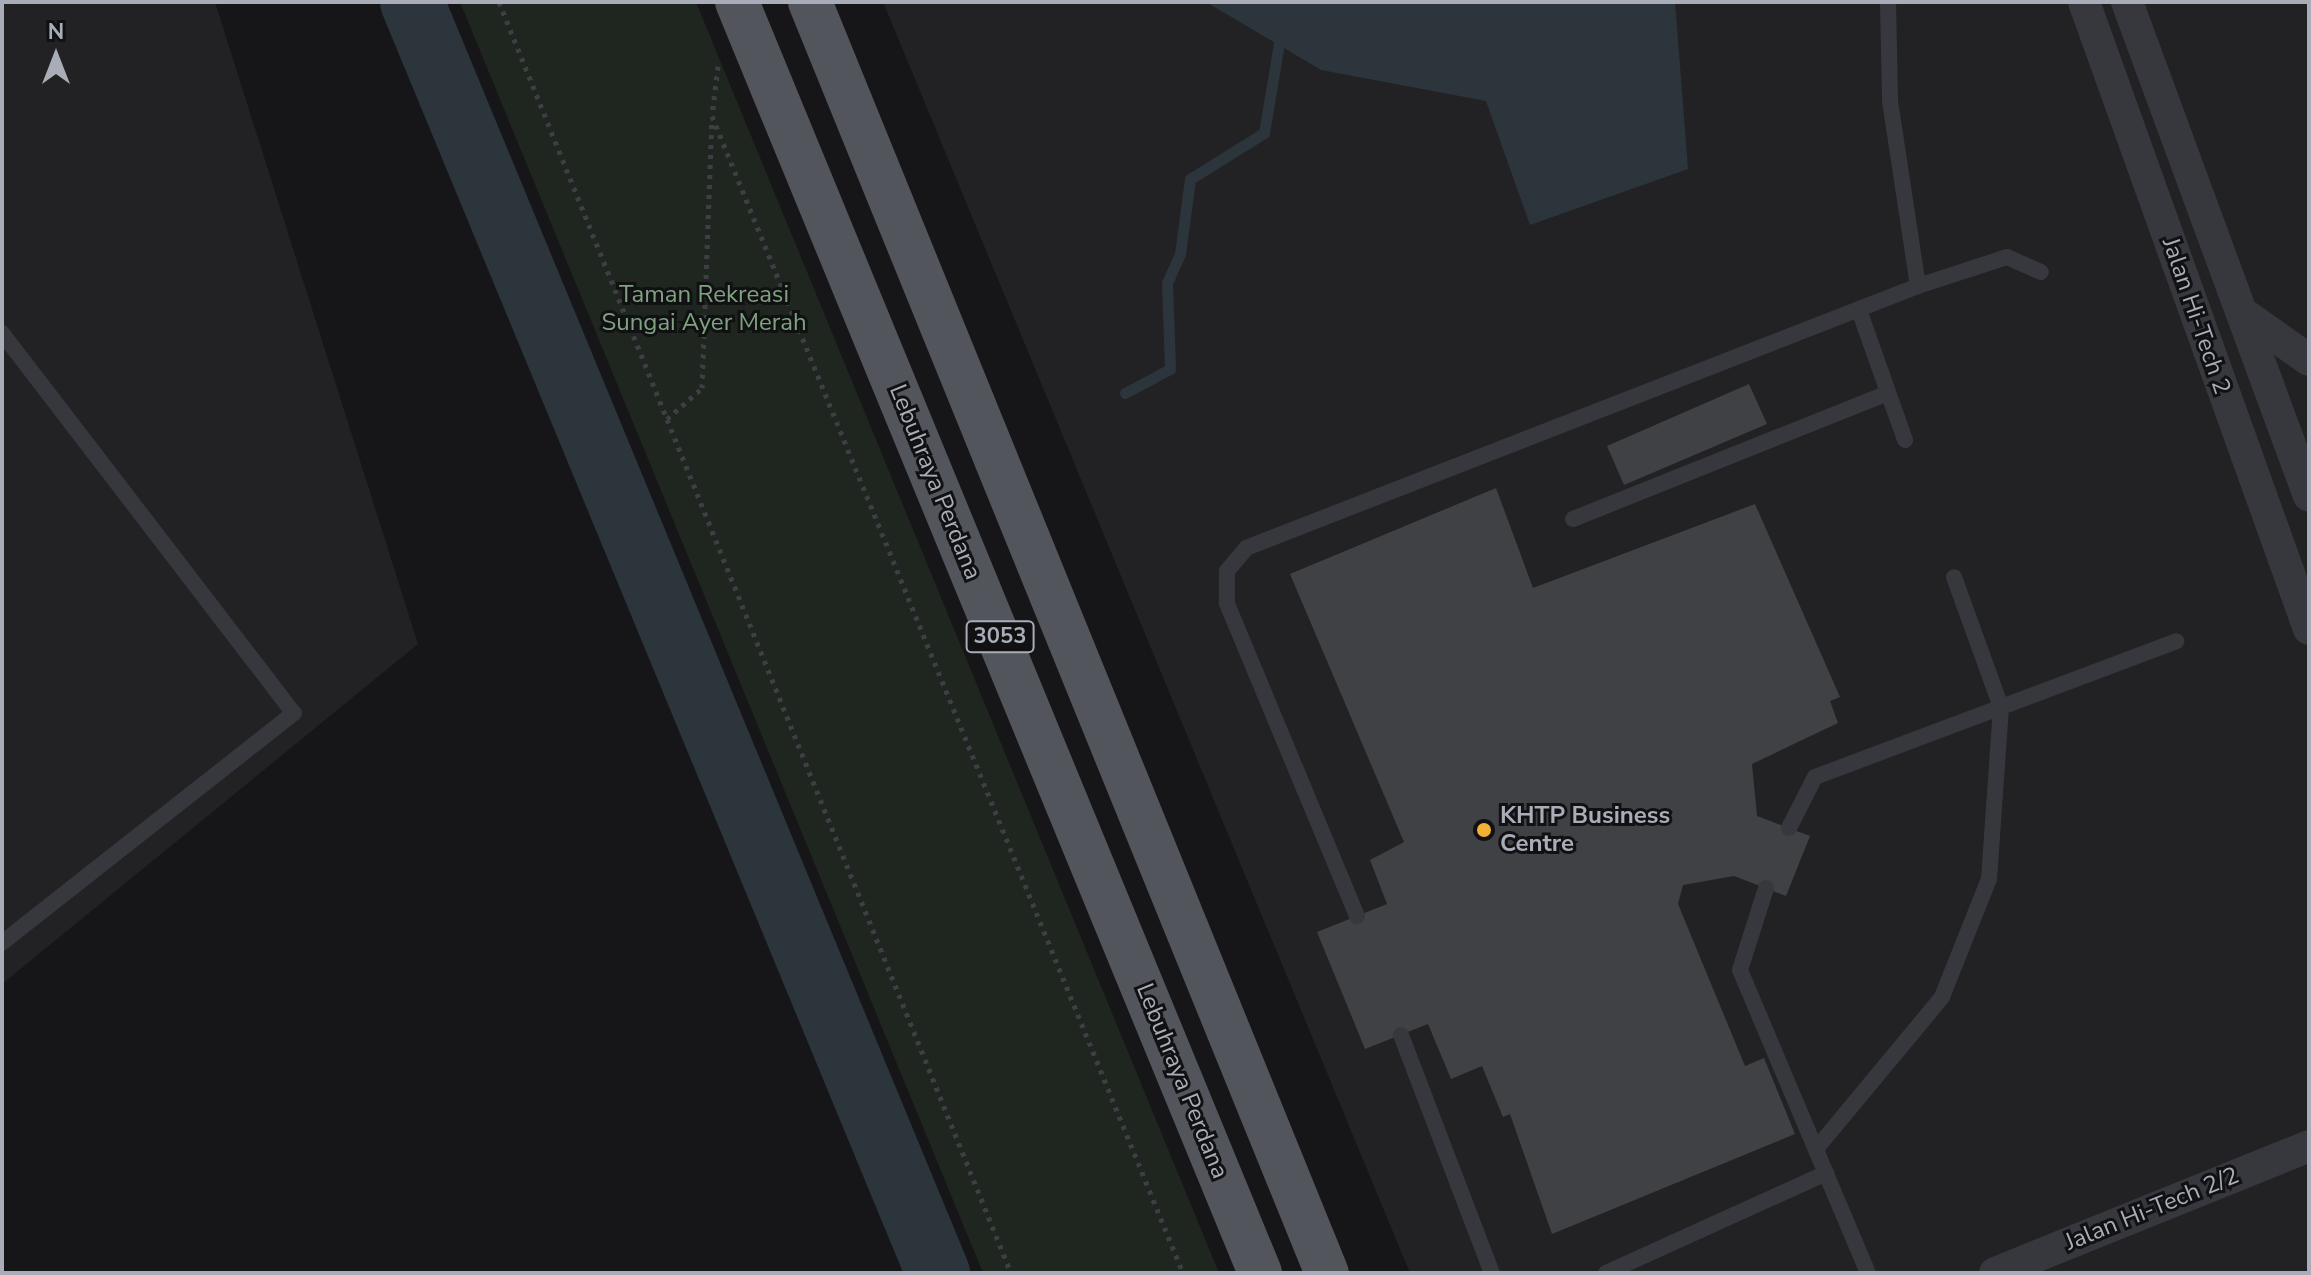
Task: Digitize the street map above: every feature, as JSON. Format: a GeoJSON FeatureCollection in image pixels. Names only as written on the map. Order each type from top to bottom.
{"type":"FeatureCollection","features":[{"type":"Feature","properties":{"kind":"main road","name":"Lebuhraya Perdana"},"geometry":{"type":"LineString","coordinates":[[737,2],[1260,1273]]}},
{"type":"Feature","properties":{"kind":"main road","name":"3053"},"geometry":{"type":"LineString","coordinates":[[810,2],[1327,1273]]}},
{"type":"Feature","properties":{"kind":"street","name":"Jalan Hi-Tech 2"},"geometry":{"type":"LineString","coordinates":[[2084,2],[2309,629]]}},
{"type":"Feature","properties":{"kind":"street","name":"Jalan Hi-Tech 2"},"geometry":{"type":"LineString","coordinates":[[2127,2],[2244,314],[2300,449],[2309,496]]}},
{"type":"Feature","properties":{"kind":"street"},"geometry":{"type":"LineString","coordinates":[[2244,314],[2309,360]]}},
{"type":"Feature","properties":{"kind":"street"},"geometry":{"type":"LineString","coordinates":[[2250,470],[2300,449]]}},
{"type":"Feature","properties":{"kind":"street","name":"Jalan Hi-Tech 2/2"},"geometry":{"type":"LineString","coordinates":[[1995,1273],[2309,1146]]}},
{"type":"Feature","properties":{"kind":"lane"},"geometry":{"type":"LineString","coordinates":[[1888,2],[1890,101],[1918,286]]}},
{"type":"Feature","properties":{"kind":"lane"},"geometry":{"type":"LineString","coordinates":[[1357,916],[1227,603],[1227,571],[1246,548],[1918,286],[2007,257],[2041,272]]}},
{"type":"Feature","properties":{"kind":"lane"},"geometry":{"type":"LineString","coordinates":[[1859,310],[1905,440]]}},
{"type":"Feature","properties":{"kind":"lane"},"geometry":{"type":"LineString","coordinates":[[2,333],[294,713],[2,943]]}},
{"type":"Feature","properties":{"kind":"lane"},"geometry":{"type":"LineString","coordinates":[[1573,519],[1888,393]]}},
{"type":"Feature","properties":{"kind":"lane"},"geometry":{"type":"LineString","coordinates":[[1816,1149],[1942,997],[1963,952],[1989,879],[2001,707],[1954,577]]}},
{"type":"Feature","properties":{"kind":"lane"},"geometry":{"type":"LineString","coordinates":[[1789,828],[1815,777],[2176,641]]}},
{"type":"Feature","properties":{"kind":"lane"},"geometry":{"type":"LineString","coordinates":[[1766,888],[1740,970],[1868,1273]]}},
{"type":"Feature","properties":{"kind":"lane"},"geometry":{"type":"LineString","coordinates":[[1401,1035],[1492,1273]]}},
{"type":"Feature","properties":{"kind":"lane"},"geometry":{"type":"LineString","coordinates":[[1606,1273],[1826,1173]]}},
{"type":"Feature","properties":{"kind":"path"},"geometry":{"type":"LineString","coordinates":[[499,2],[1011,1273]]}},
{"type":"Feature","properties":{"kind":"path"},"geometry":{"type":"LineString","coordinates":[[667,419],[702,388],[712,116],[719,59]]}},
{"type":"Feature","properties":{"kind":"path"},"geometry":{"type":"LineString","coordinates":[[712,116],[1183,1273]]}},
{"type":"Feature","properties":{"kind":"shaded area"},"geometry":{"type":"Polygon","coordinates":[[[2,2],[215,2],[418,644],[2,984],[2,2]]]}},
{"type":"Feature","properties":{"kind":"shaded area"},"geometry":{"type":"Polygon","coordinates":[[[883,2],[2309,2],[2309,1273],[1410,1273],[883,2]]]}},
{"type":"Feature","properties":{"kind":"shaded area"},"geometry":{"type":"Polygon","coordinates":[[[1206,2],[1675,2],[1688,169],[1530,225],[1486,101],[1321,70],[1206,2]]]}},
{"type":"Feature","properties":{"kind":"green space","name":"Taman Rekreasi Sungai Ayer Merah"},"geometry":{"type":"Polygon","coordinates":[[[460,2],[696,2],[1219,1273],[983,1273],[460,2]]]}},
{"type":"Feature","properties":{"kind":"building"},"geometry":{"type":"Polygon","coordinates":[[[1749,384],[1767,424],[1624,485],[1607,446],[1749,384]]]}},
{"type":"Feature","properties":{"kind":"building"},"geometry":{"type":"Polygon","coordinates":[[[1496,488],[1533,588],[1755,504],[1840,697],[1830,701],[1838,723],[1752,764],[1757,816],[1810,836],[1786,896],[1734,876],[1683,885],[1678,904],[1745,1066],[1764,1058],[1795,1134],[1552,1234],[1510,1114],[1503,1117],[1482,1066],[1451,1079],[1428,1024],[1365,1049],[1317,932],[1387,904],[1370,860],[1404,842],[1290,574],[1496,488]]]}},
{"type":"Feature","properties":{"kind":"waterway"},"geometry":{"type":"LineString","coordinates":[[412,2],[938,1273]]}},
{"type":"Feature","properties":{"kind":"waterway"},"geometry":{"type":"LineString","coordinates":[[1125,393],[1170,369],[1167,283],[1180,254],[1190,179],[1264,133],[1286,2]]}},
{"type":"Feature","properties":{"kind":"place","name":"KHTP Business Centre"},"geometry":{"type":"Point","coordinates":[1484,830]}}]}
